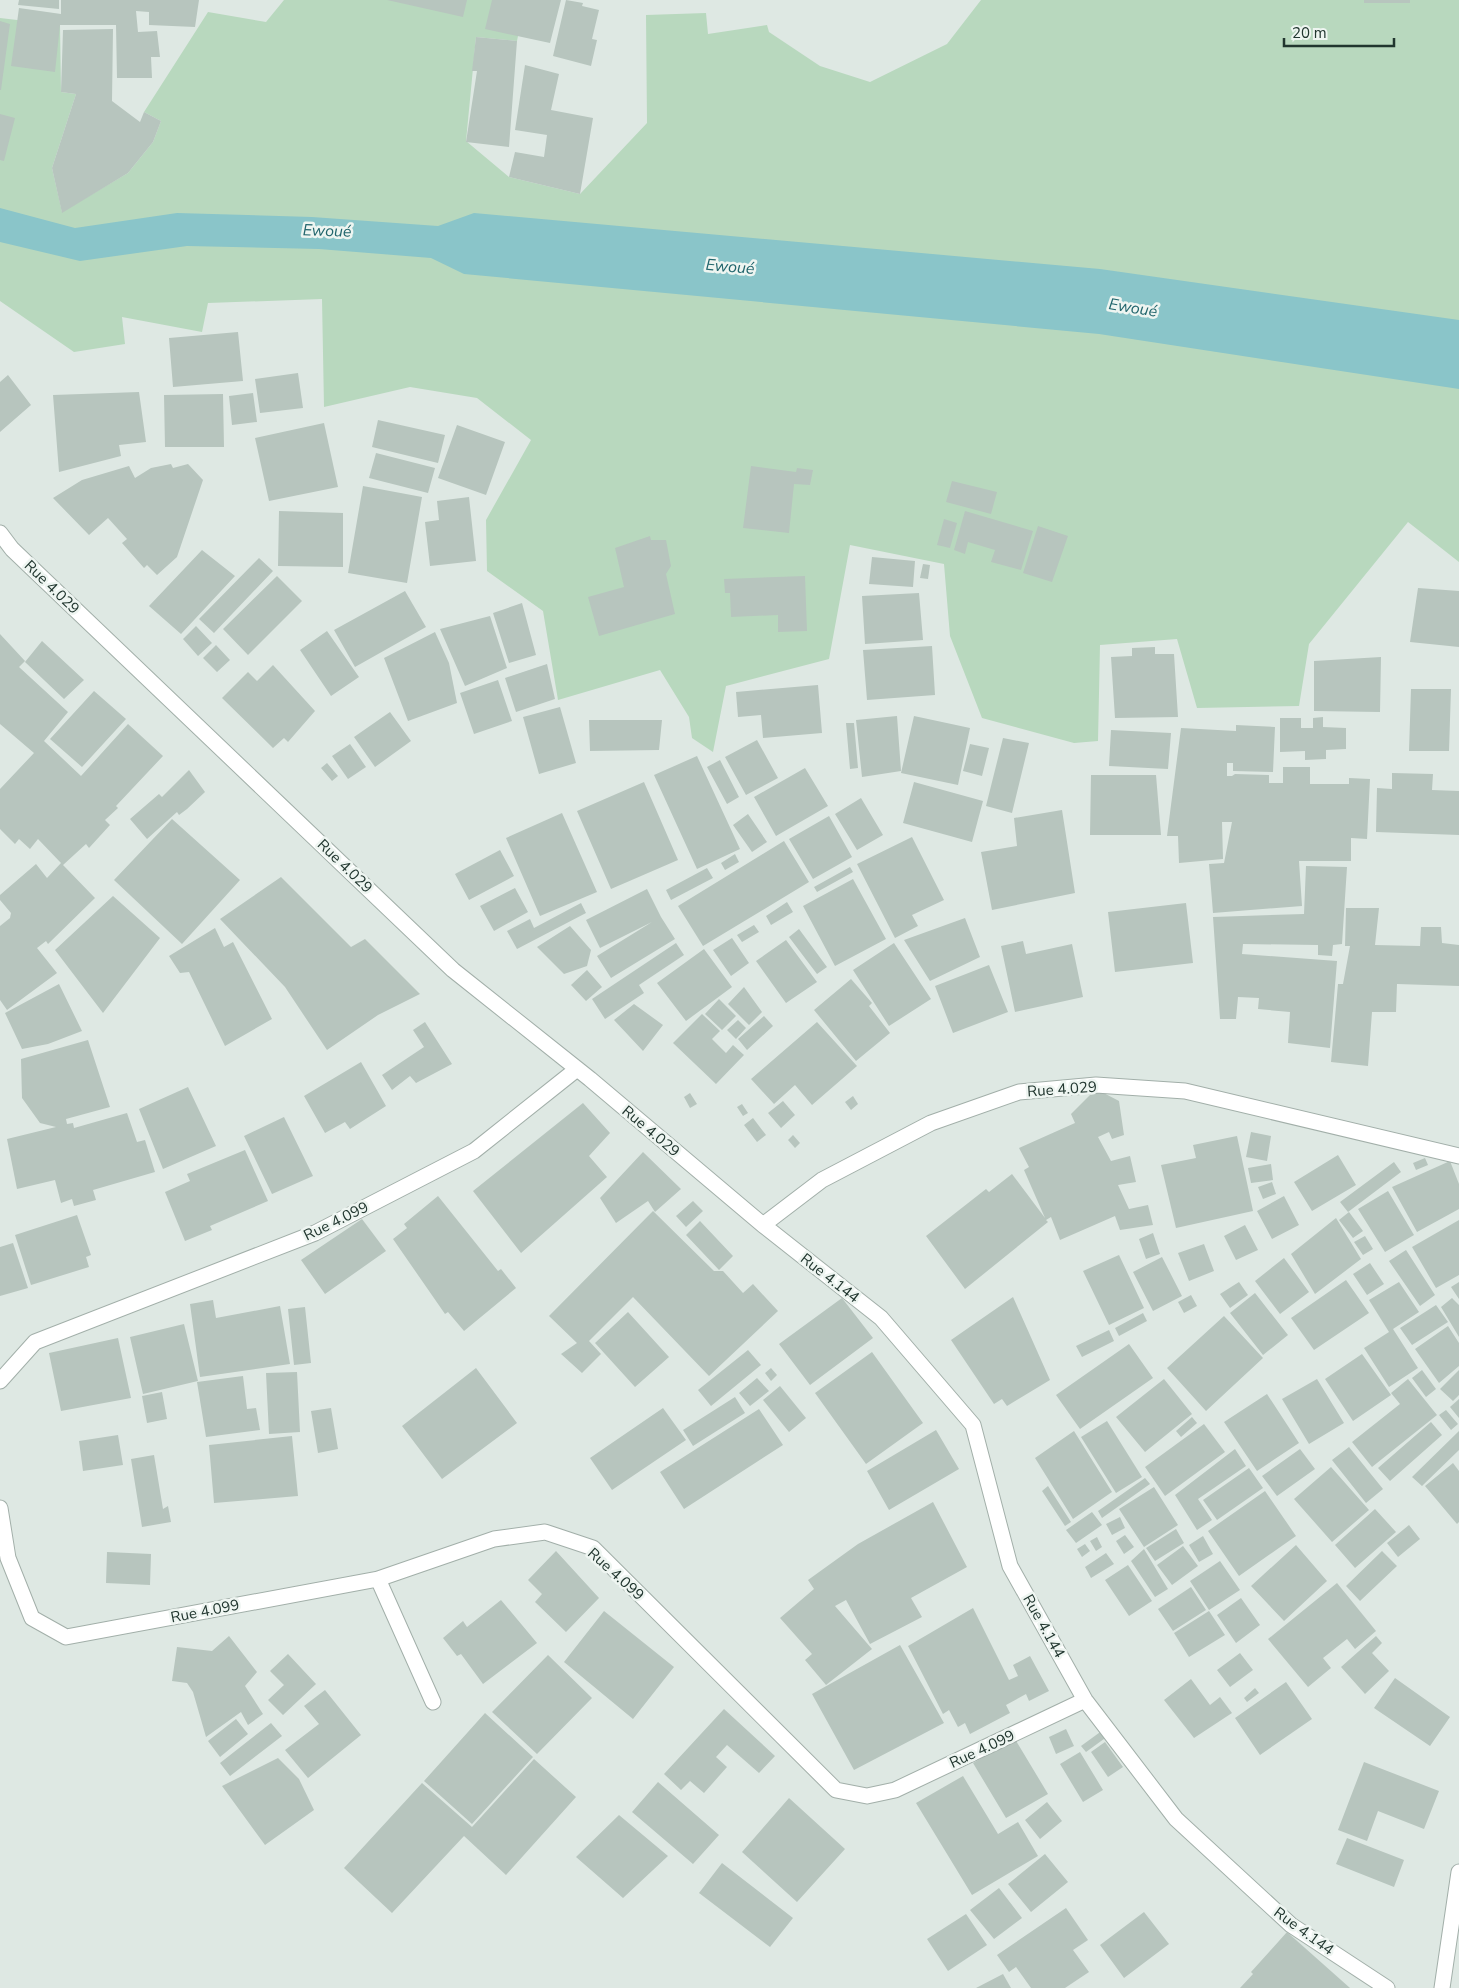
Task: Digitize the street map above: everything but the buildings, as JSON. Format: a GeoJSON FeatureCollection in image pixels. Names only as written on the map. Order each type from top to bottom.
{"type":"FeatureCollection","features":[{"type":"Feature","properties":{"kind":"street","name":"Rue 4.029"},"geometry":{"type":"LineString","coordinates":[[0,533],[12,549],[453,970],[577,1069],[763,1225],[822,1180],[931,1123],[1019,1092],[1096,1086],[1184,1091],[1459,1156]]}},
{"type":"Feature","properties":{"kind":"street","name":"Rue 4.099"},"geometry":{"type":"LineString","coordinates":[[0,1381],[35,1342],[315,1233],[474,1151],[577,1069]]}},
{"type":"Feature","properties":{"kind":"street","name":"Rue 4.144"},"geometry":{"type":"LineString","coordinates":[[763,1225],[881,1318],[973,1425],[1010,1566],[1086,1700],[1176,1819],[1291,1925],[1387,1988]]}},
{"type":"Feature","properties":{"kind":"street","name":"Rue 4.099"},"geometry":{"type":"LineString","coordinates":[[0,1508],[8,1558],[32,1618],[66,1637],[378,1578],[494,1540],[545,1532],[593,1548],[836,1790],[867,1796],[895,1790],[1086,1700]]}},
{"type":"Feature","properties":{"kind":"street"},"geometry":{"type":"LineString","coordinates":[[378,1578],[433,1702]]}},
{"type":"Feature","properties":{"kind":"street"},"geometry":{"type":"LineString","coordinates":[[1442,1988],[1459,1872]]}},
{"type":"Feature","properties":{"kind":"green space"},"geometry":{"type":"Polygon","coordinates":[[[284,0],[525,0],[517,41],[476,37],[466,141],[509,177],[580,194],[647,123],[646,15],[706,13],[708,34],[767,25],[769,32],[820,66],[870,82],[947,44],[981,0],[1459,0],[1459,562],[1408,522],[1309,644],[1299,706],[1197,708],[1177,639],[1100,645],[1098,741],[1074,743],[982,718],[950,636],[944,564],[850,545],[829,659],[726,686],[713,752],[692,738],[689,717],[660,670],[558,700],[543,611],[487,571],[486,520],[531,440],[477,398],[410,387],[324,407],[322,299],[208,303],[202,332],[122,317],[125,344],[74,352],[0,301],[0,18],[60,25],[61,92],[76,94],[52,168],[62,212],[128,173],[153,142],[161,121],[144,112],[208,12],[266,22],[284,0]]]}},
{"type":"Feature","properties":{"kind":"water","name":"Ewoué"},"geometry":{"type":"Polygon","coordinates":[[[0,208],[75,228],[177,213],[312,217],[438,226],[474,213],[1100,269],[1459,320],[1459,389],[1099,334],[464,274],[431,258],[319,249],[187,246],[80,261],[0,242],[0,208]]]}}]}
